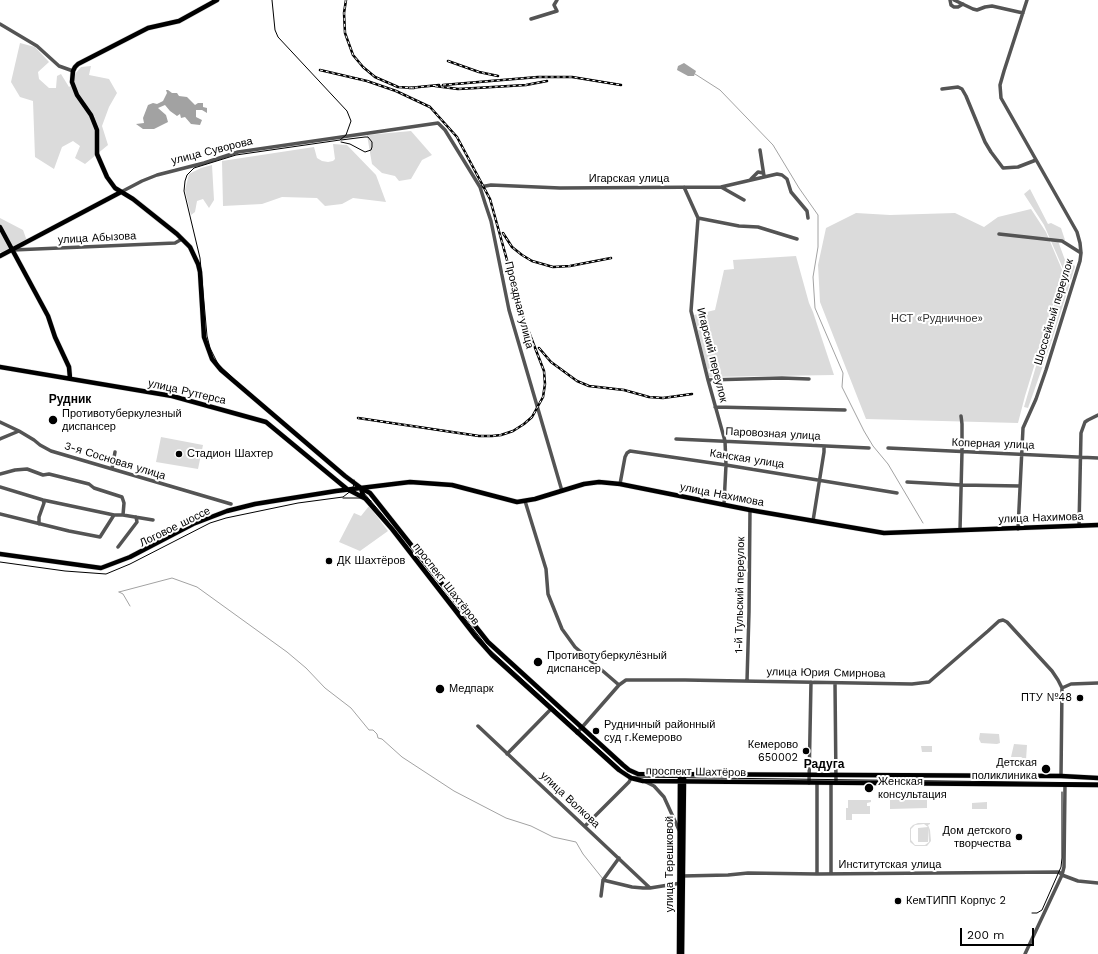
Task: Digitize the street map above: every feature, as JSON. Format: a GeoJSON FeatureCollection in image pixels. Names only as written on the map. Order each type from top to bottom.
{"type":"FeatureCollection","features":[{"type":"Feature","properties":{"kind":"main road"},"geometry":{"type":"LineString","coordinates":[[110,198],[113,192],[112,186],[98,158],[98,130],[91,115],[77,95],[72,82],[73,71],[78,64],[148,28],[179,20],[217,0]]}},
{"type":"Feature","properties":{"kind":"main road"},"geometry":{"type":"LineString","coordinates":[[112,186],[133,199],[182,239]]}},
{"type":"Feature","properties":{"kind":"main road","name":"улица Суворова"},"geometry":{"type":"LineString","coordinates":[[0,256],[121,192]]}},
{"type":"Feature","properties":{"kind":"main road"},"geometry":{"type":"LineString","coordinates":[[0,227],[48,316],[55,337],[70,368],[70,378]]}},
{"type":"Feature","properties":{"kind":"main road","name":"улица Рутгерса"},"geometry":{"type":"LineString","coordinates":[[182,239],[190,247],[198,264],[204,337],[212,359],[231,379],[360,488]]}},
{"type":"Feature","properties":{"kind":"main road","name":"улица Рутгерса"},"geometry":{"type":"LineString","coordinates":[[0,367],[172,396],[262,420],[270,424],[348,490]]}},
{"type":"Feature","properties":{"kind":"main road"},"geometry":{"type":"LineString","coordinates":[[270,424],[274,416]]}},
{"type":"Feature","properties":{"kind":"main road","name":"улица Нахимова"},"geometry":{"type":"LineString","coordinates":[[348,490],[410,482],[433,483],[460,487],[517,502],[590,483],[620,484],[813,522],[884,533],[1098,525]]}},
{"type":"Feature","properties":{"kind":"main road"},"geometry":{"type":"LineString","coordinates":[[360,488],[366,499]]}},
{"type":"Feature","properties":{"kind":"main road","name":"проспект Шахтёров"},"geometry":{"type":"LineString","coordinates":[[360,488],[370,493],[488,642],[581,728],[634,773],[809,776],[1061,776],[1098,778]]}},
{"type":"Feature","properties":{"kind":"main road","name":"проспект Шахтёров"},"geometry":{"type":"LineString","coordinates":[[348,490],[366,499],[484,647],[505,668],[623,774],[631,778],[643,781],[682,780],[809,783],[1098,785]]}},
{"type":"Feature","properties":{"kind":"main road","name":"Логовое шоссе"},"geometry":{"type":"LineString","coordinates":[[0,555],[93,568],[106,567],[130,557],[193,524],[219,513],[255,504],[348,490]]}},
{"type":"Feature","properties":{"kind":"main road","name":"улица Терешковой"},"geometry":{"type":"LineString","coordinates":[[679,954],[682,876],[682,774]]}},
{"type":"Feature","properties":{"kind":"main road"},"geometry":{"type":"LineString","coordinates":[[1061,776],[1065,785]]}},
{"type":"Feature","properties":{"kind":"main road","name":"улица Терешковой"},"geometry":{"type":"LineString","coordinates":[[682,780],[680,834],[682,876]]}},
{"type":"Feature","properties":{"kind":"main road","name":"улица Терешковой"},"geometry":{"type":"LineString","coordinates":[[681,883],[682,954]]}},
{"type":"Feature","properties":{"kind":"street"},"geometry":{"type":"LineString","coordinates":[[532,19],[557,11],[554,5],[557,0]]}},
{"type":"Feature","properties":{"kind":"street"},"geometry":{"type":"LineString","coordinates":[[950,0],[951,5],[954,8],[963,4]]}},
{"type":"Feature","properties":{"kind":"street"},"geometry":{"type":"LineString","coordinates":[[954,0],[977,10],[992,6],[1023,13]]}},
{"type":"Feature","properties":{"kind":"street","name":"Шоссейный переулок"},"geometry":{"type":"LineString","coordinates":[[1018,528],[1023,428],[1036,399],[1046,370],[1080,261],[1081,253],[1078,232],[1001,98],[1000,85],[1027,0]]}},
{"type":"Feature","properties":{"kind":"street"},"geometry":{"type":"LineString","coordinates":[[0,24],[37,46],[59,66],[73,71]]}},
{"type":"Feature","properties":{"kind":"street"},"geometry":{"type":"LineString","coordinates":[[942,89],[958,87],[962,89],[985,142],[1003,168],[1018,167],[1036,160]]}},
{"type":"Feature","properties":{"kind":"street","name":"улица Суворова"},"geometry":{"type":"LineString","coordinates":[[121,192],[157,175],[204,163],[238,152],[435,122],[445,130]]}},
{"type":"Feature","properties":{"kind":"street","name":"Проездная улица"},"geometry":{"type":"LineString","coordinates":[[445,130],[480,187],[491,221],[509,310],[562,491]]}},
{"type":"Feature","properties":{"kind":"street"},"geometry":{"type":"LineString","coordinates":[[760,150],[764,175]]}},
{"type":"Feature","properties":{"kind":"street","name":"Игарская улица"},"geometry":{"type":"LineString","coordinates":[[480,187],[491,185],[560,188],[721,187],[764,175],[777,174],[782,175],[787,179],[791,192],[806,211],[808,218]]}},
{"type":"Feature","properties":{"kind":"street","name":"Игарский переулок"},"geometry":{"type":"LineString","coordinates":[[684,187],[698,218],[691,311],[725,441],[726,465],[724,504]]}},
{"type":"Feature","properties":{"kind":"street"},"geometry":{"type":"LineString","coordinates":[[721,187],[744,200]]}},
{"type":"Feature","properties":{"kind":"street"},"geometry":{"type":"LineString","coordinates":[[698,218],[739,226],[758,227],[797,239]]}},
{"type":"Feature","properties":{"kind":"street"},"geometry":{"type":"LineString","coordinates":[[999,234],[1062,241],[1081,253]]}},
{"type":"Feature","properties":{"kind":"street","name":"улица Абызова"},"geometry":{"type":"LineString","coordinates":[[12,250],[175,243],[182,239]]}},
{"type":"Feature","properties":{"kind":"street"},"geometry":{"type":"LineString","coordinates":[[708,380],[782,378],[809,379]]}},
{"type":"Feature","properties":{"kind":"street"},"geometry":{"type":"LineString","coordinates":[[715,407],[845,410]]}},
{"type":"Feature","properties":{"kind":"street"},"geometry":{"type":"LineString","coordinates":[[1079,526],[1081,434],[1083,426],[1088,420],[1098,415]]}},
{"type":"Feature","properties":{"kind":"street"},"geometry":{"type":"LineString","coordinates":[[960,530],[962,452],[961,416]]}},
{"type":"Feature","properties":{"kind":"street","name":"3-я Сосновая улица"},"geometry":{"type":"LineString","coordinates":[[0,422],[19,431],[51,451],[231,504]]}},
{"type":"Feature","properties":{"kind":"street"},"geometry":{"type":"LineString","coordinates":[[0,439],[19,431]]}},
{"type":"Feature","properties":{"kind":"street","name":"Паровозная улица"},"geometry":{"type":"LineString","coordinates":[[676,439],[869,448]]}},
{"type":"Feature","properties":{"kind":"street"},"geometry":{"type":"LineString","coordinates":[[813,522],[824,446]]}},
{"type":"Feature","properties":{"kind":"street","name":"Коперная улица"},"geometry":{"type":"LineString","coordinates":[[888,448],[962,452],[1021,453],[1098,458]]}},
{"type":"Feature","properties":{"kind":"street","name":"Канская улица"},"geometry":{"type":"LineString","coordinates":[[620,484],[625,457],[630,451],[726,465],[897,494]]}},
{"type":"Feature","properties":{"kind":"street"},"geometry":{"type":"LineString","coordinates":[[112,469],[115,452]]}},
{"type":"Feature","properties":{"kind":"street"},"geometry":{"type":"LineString","coordinates":[[0,474],[15,470],[27,469],[43,475],[50,474],[89,484],[94,488],[122,497],[124,503],[123,514]]}},
{"type":"Feature","properties":{"kind":"street"},"geometry":{"type":"LineString","coordinates":[[907,482],[1020,486]]}},
{"type":"Feature","properties":{"kind":"street"},"geometry":{"type":"LineString","coordinates":[[0,487],[43,500],[114,515],[123,514],[153,520]]}},
{"type":"Feature","properties":{"kind":"street"},"geometry":{"type":"LineString","coordinates":[[39,524],[39,517],[44,503],[43,500]]}},
{"type":"Feature","properties":{"kind":"street"},"geometry":{"type":"LineString","coordinates":[[525,501],[546,569],[548,594],[562,629],[575,647],[619,685],[577,733]]}},
{"type":"Feature","properties":{"kind":"street","name":"1-й Тульский переулок"},"geometry":{"type":"LineString","coordinates":[[747,681],[750,510]]}},
{"type":"Feature","properties":{"kind":"street"},"geometry":{"type":"LineString","coordinates":[[0,514],[100,537],[114,515]]}},
{"type":"Feature","properties":{"kind":"street"},"geometry":{"type":"LineString","coordinates":[[118,547],[137,522],[136,517]]}},
{"type":"Feature","properties":{"kind":"street","name":"улица Юрия Смирнова"},"geometry":{"type":"LineString","coordinates":[[619,685],[624,681],[685,680],[912,684],[929,682],[999,621],[1004,620],[1052,671],[1062,688]]}},
{"type":"Feature","properties":{"kind":"street"},"geometry":{"type":"LineString","coordinates":[[809,783],[811,682]]}},
{"type":"Feature","properties":{"kind":"street"},"geometry":{"type":"LineString","coordinates":[[831,874],[833,783],[836,775],[835,682]]}},
{"type":"Feature","properties":{"kind":"street"},"geometry":{"type":"LineString","coordinates":[[1061,776],[1062,688],[1071,684],[1098,683]]}},
{"type":"Feature","properties":{"kind":"street"},"geometry":{"type":"LineString","coordinates":[[507,754],[551,709]]}},
{"type":"Feature","properties":{"kind":"street","name":"улица Волкова"},"geometry":{"type":"LineString","coordinates":[[478,726],[650,888]]}},
{"type":"Feature","properties":{"kind":"street"},"geometry":{"type":"LineString","coordinates":[[585,826],[631,778]]}},
{"type":"Feature","properties":{"kind":"street"},"geometry":{"type":"LineString","coordinates":[[643,781],[654,786],[664,797],[676,820],[680,834]]}},
{"type":"Feature","properties":{"kind":"street"},"geometry":{"type":"LineString","coordinates":[[817,783],[817,874]]}},
{"type":"Feature","properties":{"kind":"street"},"geometry":{"type":"LineString","coordinates":[[1025,954],[1062,875],[1065,858],[1065,785]]}},
{"type":"Feature","properties":{"kind":"street"},"geometry":{"type":"LineString","coordinates":[[601,896],[603,880],[619,858]]}},
{"type":"Feature","properties":{"kind":"street","name":"Институтская улица"},"geometry":{"type":"LineString","coordinates":[[682,876],[748,873],[928,874],[1059,872],[1062,875],[1078,881],[1098,883]]}},
{"type":"Feature","properties":{"kind":"street"},"geometry":{"type":"LineString","coordinates":[[603,880],[632,887],[650,888],[681,883]]}},
{"type":"Feature","properties":{"kind":"green space"},"geometry":{"type":"Polygon","coordinates":[[[20,43],[35,47],[49,62],[38,72],[39,79],[49,88],[56,88],[57,76],[61,74],[69,87],[75,83],[75,74],[81,67],[91,66],[89,75],[109,79],[117,93],[109,107],[102,126],[108,145],[85,164],[75,158],[80,146],[73,141],[62,147],[54,169],[35,157],[33,101],[20,97],[11,82],[20,43]]]}},
{"type":"Feature","properties":{"kind":"green space"},"geometry":{"type":"Polygon","coordinates":[[[411,131],[432,155],[422,160],[411,179],[399,181],[395,176],[382,173],[372,164],[367,135],[411,131]]]}},
{"type":"Feature","properties":{"kind":"green space"},"geometry":{"type":"Polygon","coordinates":[[[333,144],[347,145],[376,175],[386,202],[353,198],[342,204],[325,206],[317,198],[282,197],[262,204],[223,206],[222,161],[314,147],[317,158],[328,162],[335,159],[333,144]]]}},
{"type":"Feature","properties":{"kind":"green space"},"geometry":{"type":"Polygon","coordinates":[[[212,165],[214,200],[209,208],[203,199],[197,201],[195,212],[191,215],[185,190],[189,174],[201,168],[212,165]]]}},
{"type":"Feature","properties":{"kind":"green space"},"geometry":{"type":"Polygon","coordinates":[[[1030,189],[1048,224],[1051,223],[1061,228],[1065,240],[1058,241],[1065,260],[1073,262],[1075,267],[1052,340],[1028,408],[1024,407],[1064,271],[1044,225],[1024,194],[1030,189]]]}},
{"type":"Feature","properties":{"kind":"green space","name":"НСТ «Рудничное»"},"geometry":{"type":"Polygon","coordinates":[[[1031,209],[1046,232],[1063,272],[1018,423],[866,419],[820,302],[818,265],[826,228],[856,213],[890,215],[955,213],[984,227],[998,217],[1031,209]]]}},
{"type":"Feature","properties":{"kind":"green space"},"geometry":{"type":"Polygon","coordinates":[[[0,218],[23,230],[27,241],[0,252],[0,218]]]}},
{"type":"Feature","properties":{"kind":"green space"},"geometry":{"type":"Polygon","coordinates":[[[796,256],[809,303],[834,375],[709,377],[694,315],[715,310],[724,270],[734,269],[733,260],[796,256]]]}},
{"type":"Feature","properties":{"kind":"green space","name":"Стадион Шахтер"},"geometry":{"type":"Polygon","coordinates":[[[161,437],[203,445],[198,469],[156,462],[161,437]]]}},
{"type":"Feature","properties":{"kind":"green space"},"geometry":{"type":"Polygon","coordinates":[[[369,506],[388,531],[360,551],[339,542],[354,513],[361,516],[369,506]]]}},
{"type":"Feature","properties":{"kind":"green space"},"geometry":{"type":"Polygon","coordinates":[[[980,733],[999,734],[1000,743],[981,743],[979,739],[980,733]]]}},
{"type":"Feature","properties":{"kind":"green space"},"geometry":{"type":"Polygon","coordinates":[[[1014,744],[1027,745],[1026,760],[1021,757],[1011,757],[1014,744]]]}},
{"type":"Feature","properties":{"kind":"green space"},"geometry":{"type":"Polygon","coordinates":[[[921,746],[932,746],[932,752],[922,752],[921,746]]]}},
{"type":"Feature","properties":{"kind":"green space"},"geometry":{"type":"Polygon","coordinates":[[[890,798],[899,798],[899,800],[927,800],[927,808],[890,809],[890,798]]]}},
{"type":"Feature","properties":{"kind":"green space"},"geometry":{"type":"Polygon","coordinates":[[[848,800],[871,800],[871,802],[867,803],[867,806],[870,806],[870,814],[852,814],[852,820],[846,820],[848,800]]]}},
{"type":"Feature","properties":{"kind":"green space"},"geometry":{"type":"Polygon","coordinates":[[[987,802],[987,809],[972,809],[972,803],[987,802]]]}},
{"type":"Feature","properties":{"kind":"green space"},"geometry":{"type":"Polygon","coordinates":[[[918,823],[930,823],[928,825],[931,841],[927,846],[915,846],[910,842],[910,828],[918,823]],[[924,824],[915,825],[911,829],[911,840],[915,845],[925,845],[929,842],[928,828],[928,842],[918,842],[918,828],[928,827],[924,824]]]}},
{"type":"Feature","properties":{"kind":"shaded area"},"geometry":{"type":"Polygon","coordinates":[[[684,63],[696,71],[694,76],[688,76],[677,70],[678,66],[684,63]]]}},
{"type":"Feature","properties":{"kind":"shaded area"},"geometry":{"type":"Polygon","coordinates":[[[166,90],[172,93],[177,93],[179,96],[187,97],[195,105],[198,103],[203,103],[203,107],[207,108],[207,113],[202,110],[196,110],[196,117],[202,120],[200,125],[191,124],[185,117],[181,118],[180,114],[177,116],[165,105],[158,108],[166,115],[168,122],[154,129],[143,129],[136,124],[144,123],[143,118],[148,105],[153,103],[157,104],[163,101],[167,93],[166,90]]]}},
{"type":"Feature","properties":{"kind":"waterway"},"geometry":{"type":"LineString","coordinates":[[695,74],[720,90],[773,145],[799,188],[818,215],[818,247],[813,277],[815,308],[843,373],[842,387],[864,431],[873,446],[888,464],[923,523]]}},
{"type":"Feature","properties":{"kind":"waterway"},"geometry":{"type":"LineString","coordinates":[[119,592],[172,578],[197,587],[287,652],[306,668],[325,688],[351,708],[369,730],[373,730],[377,734],[378,738],[382,739],[402,757],[454,791],[506,818],[531,826],[553,837],[576,842],[583,854],[603,879]]}},
{"type":"Feature","properties":{"kind":"waterway"},"geometry":{"type":"LineString","coordinates":[[119,592],[123,594],[130,606]]}},
{"type":"Feature","properties":{"kind":"tram line"},"geometry":{"type":"LineString","coordinates":[[272,0],[275,30],[278,37],[347,111],[351,121],[346,135],[340,140],[236,155],[194,168],[187,175],[184,191],[200,258],[207,336],[210,348],[218,364],[236,381],[357,485],[489,649],[625,773],[633,777],[1098,783]]}},
{"type":"Feature","properties":{"kind":"tram line"},"geometry":{"type":"LineString","coordinates":[[341,140],[368,137],[372,142],[372,147],[371,150],[365,152],[350,144],[341,142]]}},
{"type":"Feature","properties":{"kind":"tram line"},"geometry":{"type":"LineString","coordinates":[[0,562],[65,571],[106,574],[130,564],[210,523],[226,518],[298,503],[343,497],[352,490],[354,480]]}},
{"type":"Feature","properties":{"kind":"tram line"},"geometry":{"type":"LineString","coordinates":[[343,498],[361,498],[371,501]]}},
{"type":"Feature","properties":{"kind":"tram line"},"geometry":{"type":"LineString","coordinates":[[1032,913],[1037,913],[1042,910],[1061,867],[1062,792]]}},
{"type":"Feature","properties":{"kind":"railway"},"geometry":{"type":"LineString","coordinates":[[346,0],[344,13],[345,33],[353,55],[363,67],[375,77],[398,87],[414,88]]}},
{"type":"Feature","properties":{"kind":"railway"},"geometry":{"type":"LineString","coordinates":[[448,61],[479,72],[498,76]]}},
{"type":"Feature","properties":{"kind":"railway"},"geometry":{"type":"LineString","coordinates":[[320,70],[367,81],[396,91],[430,107],[457,137],[490,199],[522,314],[544,371],[545,384],[543,397],[532,417],[513,431],[501,435],[479,436],[358,418]]}},
{"type":"Feature","properties":{"kind":"railway"},"geometry":{"type":"LineString","coordinates":[[443,85],[538,77],[572,77],[621,85]]}},
{"type":"Feature","properties":{"kind":"railway"},"geometry":{"type":"LineString","coordinates":[[435,86],[458,89],[526,85],[547,81]]}},
{"type":"Feature","properties":{"kind":"railway"},"geometry":{"type":"LineString","coordinates":[[409,88],[439,85]]}},
{"type":"Feature","properties":{"kind":"railway"},"geometry":{"type":"LineString","coordinates":[[503,233],[512,247],[522,255],[532,261],[553,267],[570,266],[611,258]]}},
{"type":"Feature","properties":{"kind":"railway"},"geometry":{"type":"LineString","coordinates":[[539,348],[551,362],[577,381],[589,386],[624,390],[649,397],[663,398],[692,394]]}},
{"type":"Feature","properties":{"kind":"place","name":"Противотуберкулезный диспансер"},"geometry":{"type":"Point","coordinates":[53,420]}},
{"type":"Feature","properties":{"kind":"place","name":"Стадион Шахтер"},"geometry":{"type":"Point","coordinates":[179,454]}},
{"type":"Feature","properties":{"kind":"place","name":"ДК Шахтёров"},"geometry":{"type":"Point","coordinates":[329,561]}},
{"type":"Feature","properties":{"kind":"place","name":"Противотуберкулёзный диспансер"},"geometry":{"type":"Point","coordinates":[538,662]}},
{"type":"Feature","properties":{"kind":"place","name":"Медпарк"},"geometry":{"type":"Point","coordinates":[440,689]}},
{"type":"Feature","properties":{"kind":"place","name":"ПТУ №48"},"geometry":{"type":"Point","coordinates":[1080,698]}},
{"type":"Feature","properties":{"kind":"place","name":"Рудничный районный суд г.Кемерово"},"geometry":{"type":"Point","coordinates":[596,731]}},
{"type":"Feature","properties":{"kind":"place","name":"Кемерово 650002"},"geometry":{"type":"Point","coordinates":[806,751]}},
{"type":"Feature","properties":{"kind":"place","name":"Детская поликлиника"},"geometry":{"type":"Point","coordinates":[1046,769]}},
{"type":"Feature","properties":{"kind":"place","name":"Женская консультация"},"geometry":{"type":"Point","coordinates":[869,788]}},
{"type":"Feature","properties":{"kind":"place","name":"Дом детского творчества"},"geometry":{"type":"Point","coordinates":[1019,837]}},
{"type":"Feature","properties":{"kind":"place","name":"КемТИПП Корпус 2"},"geometry":{"type":"Point","coordinates":[898,901]}},
{"type":"Feature","properties":{"kind":"district","name":"Рудник"},"geometry":{"type":"Point","coordinates":[70,399]}},
{"type":"Feature","properties":{"kind":"district","name":"Радуга"},"geometry":{"type":"Point","coordinates":[824,764]}}]}
